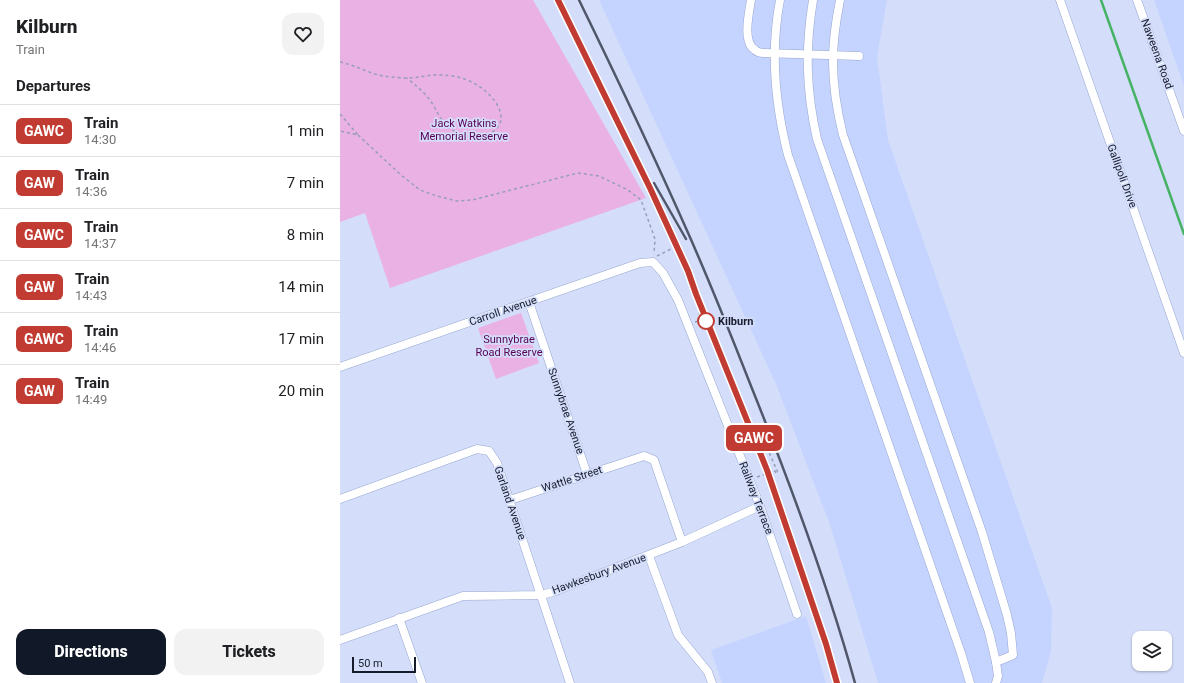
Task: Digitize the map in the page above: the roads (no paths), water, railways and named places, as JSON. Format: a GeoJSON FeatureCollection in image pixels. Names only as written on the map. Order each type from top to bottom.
{"type":"FeatureCollection","features":[{"type":"Feature","properties":{"kind":"street"},"geometry":{"type":"LineString","coordinates":[[751,0],[747,27],[748,40],[755,50],[764,54],[859,56]]}},
{"type":"Feature","properties":{"kind":"street"},"geometry":{"type":"LineString","coordinates":[[780,0],[774,54],[776,95],[788,155],[956,638],[970,683]]}},
{"type":"Feature","properties":{"kind":"street"},"geometry":{"type":"LineString","coordinates":[[813,0],[807,41],[807,54],[810,103],[814,128],[821,154],[989,632],[998,676],[996,683]]}},
{"type":"Feature","properties":{"kind":"street"},"geometry":{"type":"LineString","coordinates":[[840,0],[833,55],[836,98],[843,135],[982,532],[1007,615],[1011,633],[1013,655],[996,662]]}},
{"type":"Feature","properties":{"kind":"street","name":"Gallipoli Drive"},"geometry":{"type":"LineString","coordinates":[[1060,0],[1184,353]]}},
{"type":"Feature","properties":{"kind":"street","name":"Naweena Road"},"geometry":{"type":"LineString","coordinates":[[1137,0],[1183,127]]}},
{"type":"Feature","properties":{"kind":"street","name":"Railway Terrace"},"geometry":{"type":"LineString","coordinates":[[653,262],[663,272],[678,300],[760,506],[797,614]]}},
{"type":"Feature","properties":{"kind":"street","name":"Carroll Avenue"},"geometry":{"type":"LineString","coordinates":[[340,367],[640,263],[653,262]]}},
{"type":"Feature","properties":{"kind":"street","name":"Sunnybrae Avenue"},"geometry":{"type":"LineString","coordinates":[[529,302],[588,474]]}},
{"type":"Feature","properties":{"kind":"street","name":"Garland Avenue"},"geometry":{"type":"LineString","coordinates":[[340,499],[477,449],[489,451],[497,463],[510,500],[570,683]]}},
{"type":"Feature","properties":{"kind":"street","name":"Wattle Street"},"geometry":{"type":"LineString","coordinates":[[510,500],[644,456],[654,460],[682,542]]}},
{"type":"Feature","properties":{"kind":"street","name":"Hawkesbury Avenue"},"geometry":{"type":"LineString","coordinates":[[340,640],[463,596],[541,595],[553,592],[649,556],[760,506]]}},
{"type":"Feature","properties":{"kind":"street"},"geometry":{"type":"LineString","coordinates":[[649,556],[678,635],[708,672],[712,683]]}},
{"type":"Feature","properties":{"kind":"street"},"geometry":{"type":"LineString","coordinates":[[399,618],[422,683]]}},
{"type":"Feature","properties":{"kind":"waterway"},"geometry":{"type":"LineString","coordinates":[[1101,0],[1184,234]]}},
{"type":"Feature","properties":{"kind":"railway"},"geometry":{"type":"LineString","coordinates":[[558,0],[651,188],[688,271],[695,294],[767,470],[825,644],[836,683]]}},
{"type":"Feature","properties":{"kind":"railway"},"geometry":{"type":"LineString","coordinates":[[579,0],[662,176],[697,254],[728,329],[780,459],[807,533],[855,683]]}},
{"type":"Feature","properties":{"kind":"railway"},"geometry":{"type":"LineString","coordinates":[[654,183],[686,239]]}},
{"type":"Feature","properties":{"kind":"train","name":"GAWC"},"geometry":{"type":"LineString","coordinates":[[558,0],[632,148],[688,271],[767,470],[826,644],[837,683]]}},
{"type":"Feature","properties":{"kind":"place","name":"Kilburn"},"geometry":{"type":"Point","coordinates":[706,321]}},
{"type":"Feature","properties":{"kind":"park label","name":"Jack Watkins Memorial Reserve"},"geometry":{"type":"Point","coordinates":[464,129]}},
{"type":"Feature","properties":{"kind":"park label","name":"Sunnybrae Road Reserve"},"geometry":{"type":"Point","coordinates":[509,345]}}]}
